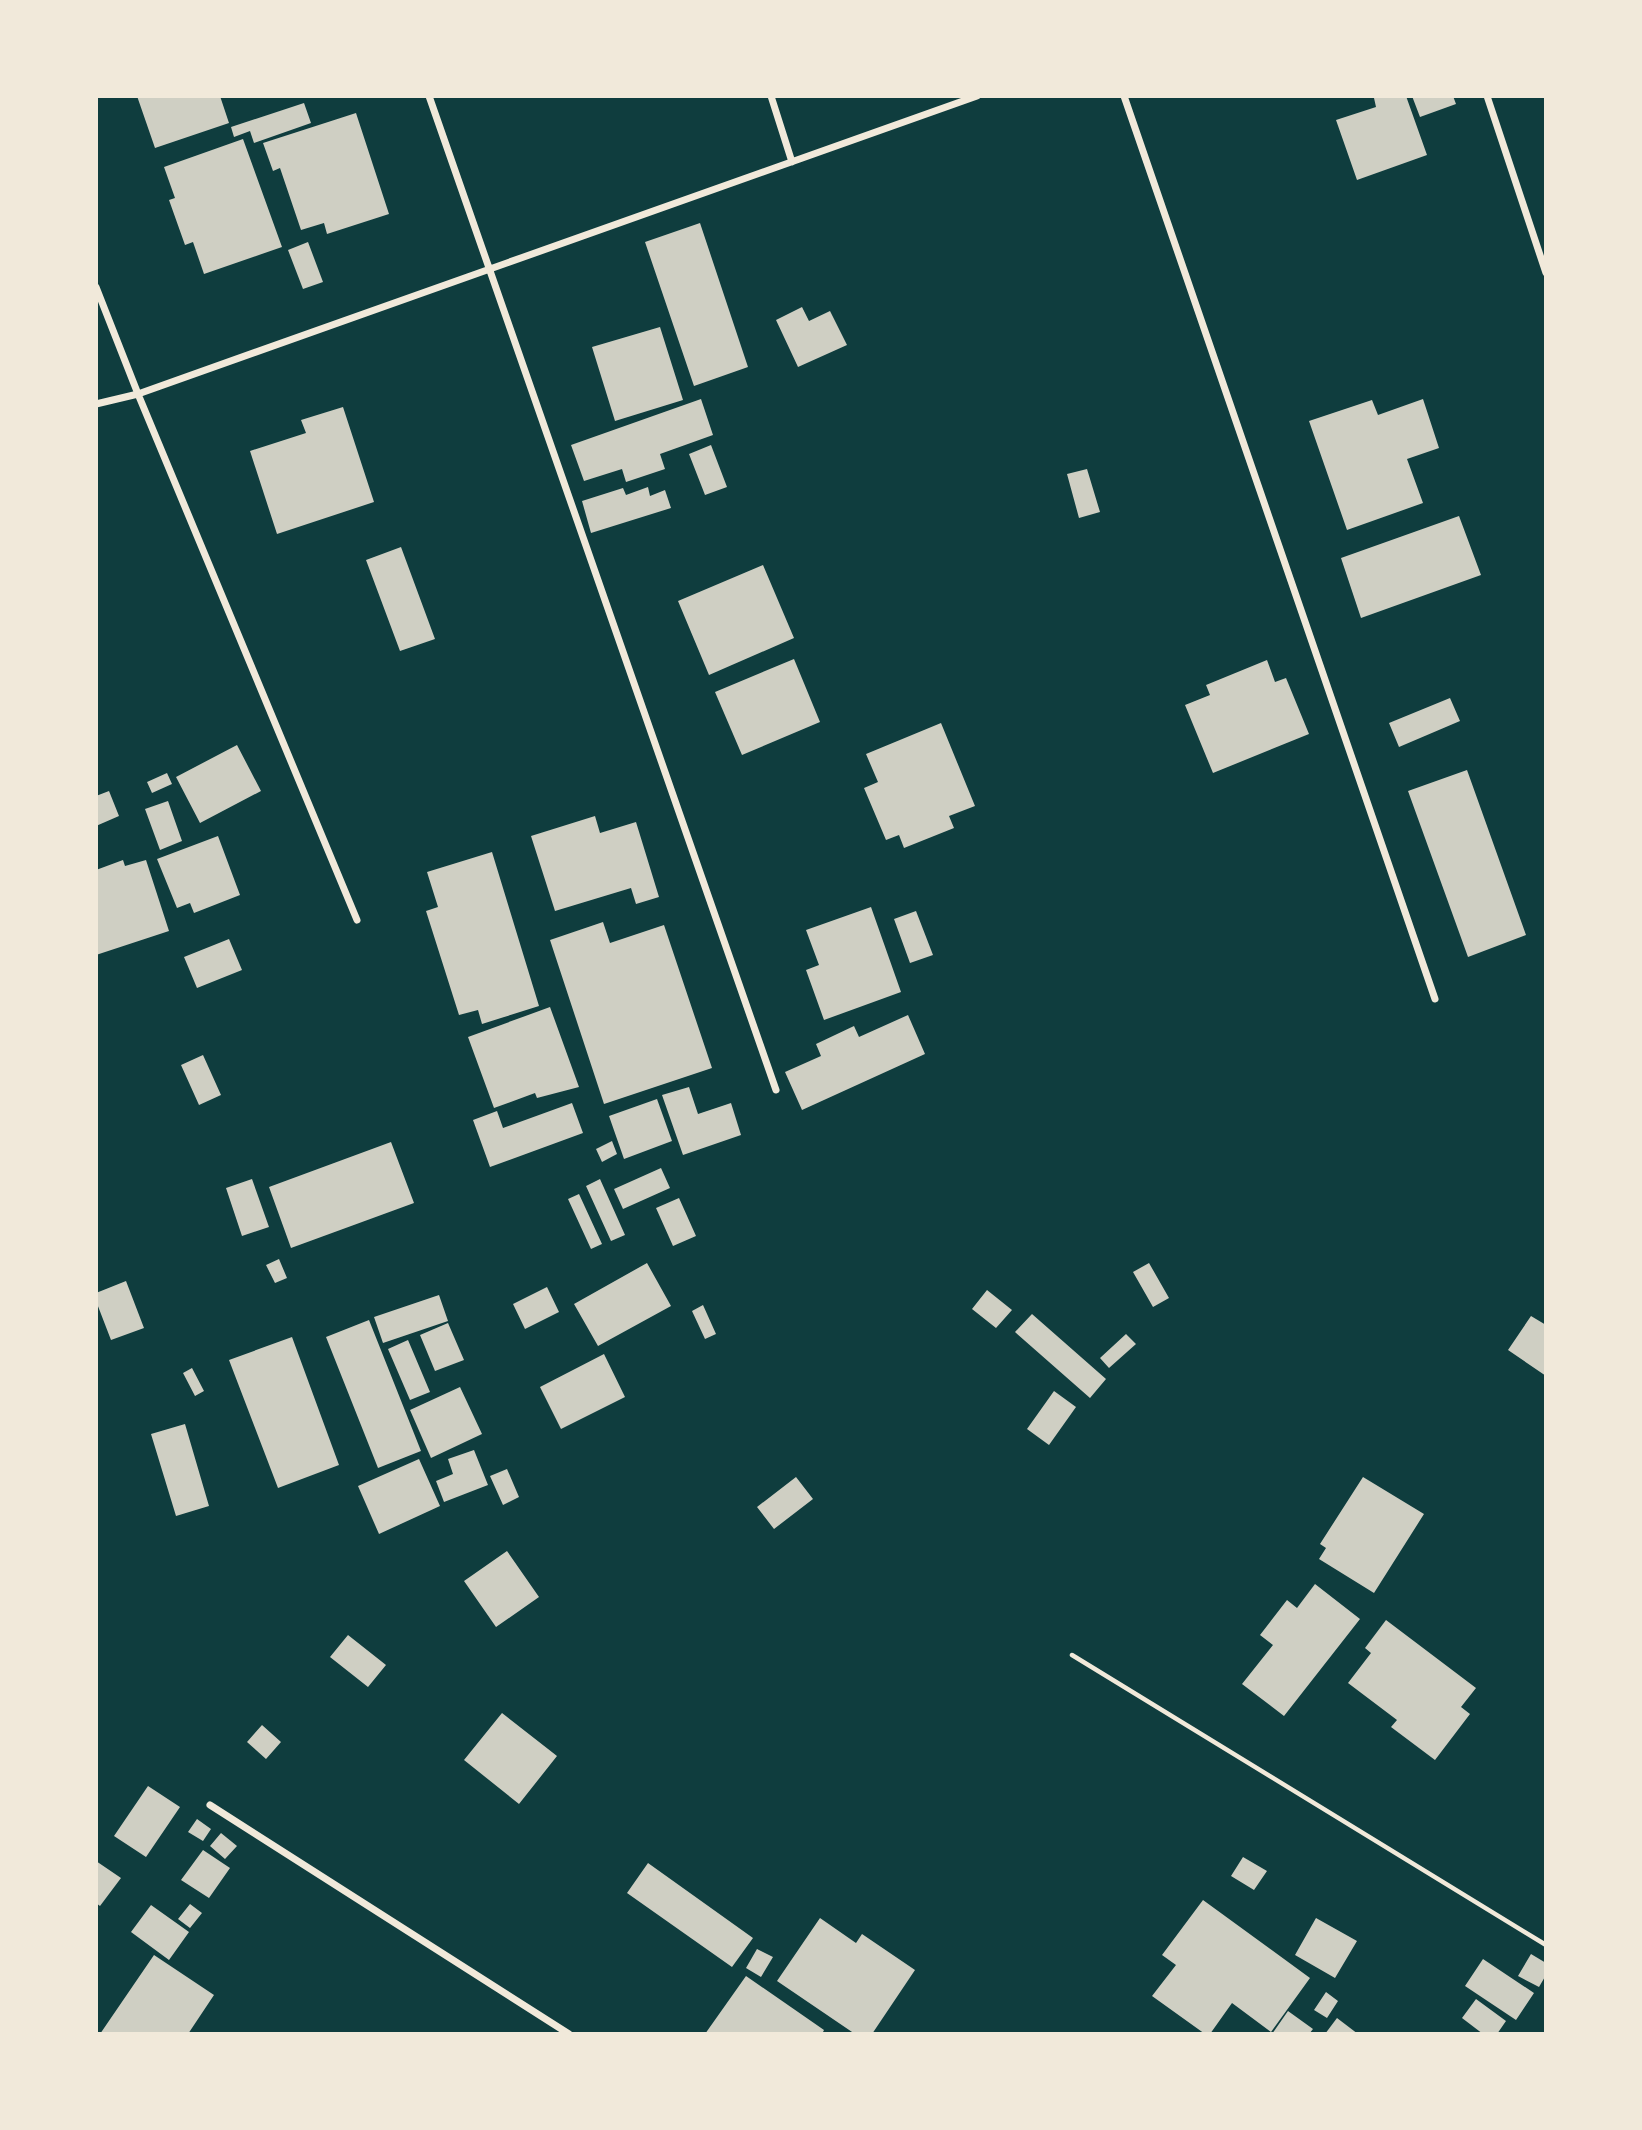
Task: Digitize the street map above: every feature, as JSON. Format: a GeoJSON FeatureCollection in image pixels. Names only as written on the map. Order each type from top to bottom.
{"type":"FeatureCollection","features":[{"type":"Feature","properties":{"kind":"street"},"geometry":{"type":"LineString","coordinates":[[429,96],[776,1090]]}},
{"type":"Feature","properties":{"kind":"street"},"geometry":{"type":"LineString","coordinates":[[771,96],[792,162]]}},
{"type":"Feature","properties":{"kind":"street"},"geometry":{"type":"LineString","coordinates":[[96,404],[138,394],[977,96]]}},
{"type":"Feature","properties":{"kind":"street"},"geometry":{"type":"LineString","coordinates":[[1124,96],[1435,999]]}},
{"type":"Feature","properties":{"kind":"street"},"geometry":{"type":"LineString","coordinates":[[1487,96],[1546,273]]}},
{"type":"Feature","properties":{"kind":"street"},"geometry":{"type":"LineString","coordinates":[[96,286],[138,394],[357,920]]}},
{"type":"Feature","properties":{"kind":"street"},"geometry":{"type":"LineString","coordinates":[[210,1805],[569,2034]]}},
{"type":"Feature","properties":{"kind":"path"},"geometry":{"type":"LineString","coordinates":[[1072,1655],[1546,1945]]}},
{"type":"Feature","properties":{"kind":"building"},"geometry":{"type":"Polygon","coordinates":[[[137,96],[220,96],[229,123],[155,148],[137,96]]]}},
{"type":"Feature","properties":{"kind":"building"},"geometry":{"type":"Polygon","coordinates":[[[1406,96],[1427,155],[1357,180],[1336,120],[1376,107],[1374,98],[1406,96]]]}},
{"type":"Feature","properties":{"kind":"building"},"geometry":{"type":"Polygon","coordinates":[[[1412,96],[1453,96],[1456,104],[1420,117],[1412,96]]]}},
{"type":"Feature","properties":{"kind":"building"},"geometry":{"type":"Polygon","coordinates":[[[304,103],[311,123],[254,143],[250,131],[234,137],[231,127],[304,103]]]}},
{"type":"Feature","properties":{"kind":"building"},"geometry":{"type":"Polygon","coordinates":[[[356,113],[389,214],[327,234],[324,223],[301,230],[280,168],[273,171],[263,143],[356,113]]]}},
{"type":"Feature","properties":{"kind":"building"},"geometry":{"type":"Polygon","coordinates":[[[243,139],[282,247],[204,274],[193,242],[185,245],[169,200],[175,198],[164,167],[243,139]]]}},
{"type":"Feature","properties":{"kind":"building"},"geometry":{"type":"Polygon","coordinates":[[[700,223],[748,367],[694,386],[645,242],[700,223]]]}},
{"type":"Feature","properties":{"kind":"building"},"geometry":{"type":"Polygon","coordinates":[[[308,242],[323,282],[303,289],[288,250],[308,242]]]}},
{"type":"Feature","properties":{"kind":"building"},"geometry":{"type":"Polygon","coordinates":[[[802,307],[809,321],[830,311],[847,345],[798,367],[776,320],[802,307]]]}},
{"type":"Feature","properties":{"kind":"building"},"geometry":{"type":"Polygon","coordinates":[[[660,327],[683,400],[615,421],[592,347],[660,327]]]}},
{"type":"Feature","properties":{"kind":"building"},"geometry":{"type":"Polygon","coordinates":[[[701,399],[713,435],[660,454],[665,469],[626,482],[622,469],[584,481],[571,445],[701,399]]]}},
{"type":"Feature","properties":{"kind":"building"},"geometry":{"type":"Polygon","coordinates":[[[1423,399],[1439,448],[1407,459],[1423,503],[1347,530],[1309,421],[1372,400],[1378,415],[1423,399]]]}},
{"type":"Feature","properties":{"kind":"building"},"geometry":{"type":"Polygon","coordinates":[[[343,407],[374,502],[277,534],[250,451],[306,433],[301,420],[343,407]]]}},
{"type":"Feature","properties":{"kind":"building"},"geometry":{"type":"Polygon","coordinates":[[[711,445],[727,487],[705,495],[689,454],[711,445]]]}},
{"type":"Feature","properties":{"kind":"building"},"geometry":{"type":"Polygon","coordinates":[[[1087,469],[1100,512],[1079,518],[1067,474],[1087,469]]]}},
{"type":"Feature","properties":{"kind":"building"},"geometry":{"type":"Polygon","coordinates":[[[648,487],[650,496],[665,490],[671,508],[591,533],[582,501],[623,488],[626,495],[648,487]]]}},
{"type":"Feature","properties":{"kind":"building"},"geometry":{"type":"Polygon","coordinates":[[[1459,516],[1481,575],[1361,618],[1341,558],[1459,516]]]}},
{"type":"Feature","properties":{"kind":"building"},"geometry":{"type":"Polygon","coordinates":[[[401,547],[435,639],[400,651],[366,560],[401,547]]]}},
{"type":"Feature","properties":{"kind":"building"},"geometry":{"type":"Polygon","coordinates":[[[763,565],[794,638],[709,675],[678,601],[763,565]]]}},
{"type":"Feature","properties":{"kind":"building"},"geometry":{"type":"Polygon","coordinates":[[[794,659],[820,722],[742,755],[715,692],[794,659]]]}},
{"type":"Feature","properties":{"kind":"building"},"geometry":{"type":"Polygon","coordinates":[[[1267,660],[1275,682],[1286,678],[1309,734],[1213,773],[1185,705],[1210,695],[1206,685],[1267,660]]]}},
{"type":"Feature","properties":{"kind":"building"},"geometry":{"type":"Polygon","coordinates":[[[1450,698],[1460,721],[1399,747],[1389,723],[1450,698]]]}},
{"type":"Feature","properties":{"kind":"building"},"geometry":{"type":"Polygon","coordinates":[[[941,723],[975,806],[949,816],[954,828],[904,848],[899,835],[886,840],[864,788],[878,782],[866,754],[941,723]]]}},
{"type":"Feature","properties":{"kind":"building"},"geometry":{"type":"Polygon","coordinates":[[[237,745],[261,791],[200,823],[176,777],[237,745]]]}},
{"type":"Feature","properties":{"kind":"building"},"geometry":{"type":"Polygon","coordinates":[[[1467,770],[1526,935],[1468,957],[1408,791],[1467,770]]]}},
{"type":"Feature","properties":{"kind":"building"},"geometry":{"type":"Polygon","coordinates":[[[167,773],[172,784],[152,793],[147,782],[167,773]]]}},
{"type":"Feature","properties":{"kind":"building"},"geometry":{"type":"Polygon","coordinates":[[[109,791],[119,816],[96,826],[96,796],[109,791]]]}},
{"type":"Feature","properties":{"kind":"building"},"geometry":{"type":"Polygon","coordinates":[[[168,801],[182,841],[160,850],[145,809],[168,801]]]}},
{"type":"Feature","properties":{"kind":"building"},"geometry":{"type":"Polygon","coordinates":[[[595,816],[600,833],[636,822],[659,897],[636,904],[631,888],[555,911],[531,836],[595,816]]]}},
{"type":"Feature","properties":{"kind":"building"},"geometry":{"type":"Polygon","coordinates":[[[218,836],[240,895],[194,913],[190,903],[177,908],[157,859],[218,836]]]}},
{"type":"Feature","properties":{"kind":"building"},"geometry":{"type":"Polygon","coordinates":[[[492,852],[539,1006],[482,1024],[478,1010],[459,1015],[426,911],[438,907],[427,872],[492,852]]]}},
{"type":"Feature","properties":{"kind":"building"},"geometry":{"type":"Polygon","coordinates":[[[123,860],[125,866],[146,860],[169,931],[96,955],[96,870],[123,860]]]}},
{"type":"Feature","properties":{"kind":"building"},"geometry":{"type":"Polygon","coordinates":[[[871,907],[901,992],[824,1020],[806,970],[819,965],[806,930],[871,907]]]}},
{"type":"Feature","properties":{"kind":"building"},"geometry":{"type":"Polygon","coordinates":[[[916,911],[933,955],[910,963],[894,919],[916,911]]]}},
{"type":"Feature","properties":{"kind":"building"},"geometry":{"type":"Polygon","coordinates":[[[603,922],[610,943],[664,925],[712,1068],[604,1104],[550,940],[603,922]]]}},
{"type":"Feature","properties":{"kind":"building"},"geometry":{"type":"Polygon","coordinates":[[[229,939],[242,970],[197,988],[184,957],[229,939]]]}},
{"type":"Feature","properties":{"kind":"building"},"geometry":{"type":"Polygon","coordinates":[[[550,1007],[579,1087],[537,1098],[535,1093],[494,1108],[468,1037],[550,1007]]]}},
{"type":"Feature","properties":{"kind":"building"},"geometry":{"type":"Polygon","coordinates":[[[908,1015],[925,1054],[802,1110],[785,1072],[821,1056],[816,1044],[854,1026],[859,1037],[908,1015]]]}},
{"type":"Feature","properties":{"kind":"building"},"geometry":{"type":"Polygon","coordinates":[[[203,1055],[221,1095],[199,1105],[181,1065],[203,1055]]]}},
{"type":"Feature","properties":{"kind":"building"},"geometry":{"type":"Polygon","coordinates":[[[689,1087],[698,1114],[731,1103],[741,1135],[683,1155],[662,1095],[689,1087]]]}},
{"type":"Feature","properties":{"kind":"building"},"geometry":{"type":"Polygon","coordinates":[[[657,1099],[672,1141],[624,1159],[609,1116],[657,1099]]]}},
{"type":"Feature","properties":{"kind":"building"},"geometry":{"type":"Polygon","coordinates":[[[572,1103],[583,1133],[490,1167],[473,1120],[497,1111],[503,1128],[572,1103]]]}},
{"type":"Feature","properties":{"kind":"building"},"geometry":{"type":"Polygon","coordinates":[[[612,1141],[617,1154],[602,1162],[596,1149],[612,1141]]]}},
{"type":"Feature","properties":{"kind":"building"},"geometry":{"type":"Polygon","coordinates":[[[391,1142],[414,1203],[291,1248],[269,1187],[391,1142]]]}},
{"type":"Feature","properties":{"kind":"building"},"geometry":{"type":"Polygon","coordinates":[[[661,1168],[670,1188],[623,1209],[614,1189],[661,1168]]]}},
{"type":"Feature","properties":{"kind":"building"},"geometry":{"type":"Polygon","coordinates":[[[252,1179],[269,1227],[242,1236],[226,1188],[252,1179]]]}},
{"type":"Feature","properties":{"kind":"building"},"geometry":{"type":"Polygon","coordinates":[[[600,1179],[625,1235],[611,1241],[586,1186],[600,1179]]]}},
{"type":"Feature","properties":{"kind":"building"},"geometry":{"type":"Polygon","coordinates":[[[579,1194],[602,1244],[591,1249],[568,1199],[579,1194]]]}},
{"type":"Feature","properties":{"kind":"building"},"geometry":{"type":"Polygon","coordinates":[[[679,1198],[696,1236],[673,1246],[656,1208],[679,1198]]]}},
{"type":"Feature","properties":{"kind":"building"},"geometry":{"type":"Polygon","coordinates":[[[279,1259],[287,1278],[275,1283],[266,1265],[279,1259]]]}},
{"type":"Feature","properties":{"kind":"building"},"geometry":{"type":"Polygon","coordinates":[[[647,1263],[671,1306],[598,1346],[574,1304],[647,1263]]]}},
{"type":"Feature","properties":{"kind":"building"},"geometry":{"type":"Polygon","coordinates":[[[1149,1263],[1169,1298],[1153,1307],[1133,1272],[1149,1263]]]}},
{"type":"Feature","properties":{"kind":"building"},"geometry":{"type":"Polygon","coordinates":[[[126,1281],[144,1328],[111,1340],[96,1301],[96,1293],[126,1281]]]}},
{"type":"Feature","properties":{"kind":"building"},"geometry":{"type":"Polygon","coordinates":[[[547,1287],[559,1312],[525,1329],[513,1304],[547,1287]]]}},
{"type":"Feature","properties":{"kind":"building"},"geometry":{"type":"Polygon","coordinates":[[[987,1290],[1012,1310],[996,1328],[972,1309],[987,1290]]]}},
{"type":"Feature","properties":{"kind":"building"},"geometry":{"type":"Polygon","coordinates":[[[439,1295],[448,1321],[383,1343],[374,1317],[439,1295]]]}},
{"type":"Feature","properties":{"kind":"building"},"geometry":{"type":"Polygon","coordinates":[[[703,1305],[716,1334],[705,1339],[692,1311],[703,1305]]]}},
{"type":"Feature","properties":{"kind":"building"},"geometry":{"type":"Polygon","coordinates":[[[1032,1314],[1106,1379],[1090,1398],[1015,1332],[1032,1314]]]}},
{"type":"Feature","properties":{"kind":"building"},"geometry":{"type":"Polygon","coordinates":[[[1531,1316],[1546,1325],[1546,1376],[1508,1350],[1531,1316]]]}},
{"type":"Feature","properties":{"kind":"building"},"geometry":{"type":"Polygon","coordinates":[[[369,1320],[421,1451],[378,1468],[326,1337],[369,1320]]]}},
{"type":"Feature","properties":{"kind":"building"},"geometry":{"type":"Polygon","coordinates":[[[448,1323],[464,1360],[435,1371],[420,1335],[448,1323]]]}},
{"type":"Feature","properties":{"kind":"building"},"geometry":{"type":"Polygon","coordinates":[[[1126,1334],[1136,1344],[1109,1368],[1100,1358],[1126,1334]]]}},
{"type":"Feature","properties":{"kind":"building"},"geometry":{"type":"Polygon","coordinates":[[[292,1337],[339,1465],[278,1488],[229,1360],[292,1337]]]}},
{"type":"Feature","properties":{"kind":"building"},"geometry":{"type":"Polygon","coordinates":[[[408,1340],[430,1392],[410,1400],[388,1349],[408,1340]]]}},
{"type":"Feature","properties":{"kind":"building"},"geometry":{"type":"Polygon","coordinates":[[[604,1354],[625,1397],[561,1429],[540,1387],[604,1354]]]}},
{"type":"Feature","properties":{"kind":"building"},"geometry":{"type":"Polygon","coordinates":[[[192,1368],[204,1391],[195,1396],[183,1373],[192,1368]]]}},
{"type":"Feature","properties":{"kind":"building"},"geometry":{"type":"Polygon","coordinates":[[[460,1387],[482,1434],[431,1458],[410,1410],[460,1387]]]}},
{"type":"Feature","properties":{"kind":"building"},"geometry":{"type":"Polygon","coordinates":[[[1054,1391],[1076,1407],[1049,1445],[1027,1429],[1054,1391]]]}},
{"type":"Feature","properties":{"kind":"building"},"geometry":{"type":"Polygon","coordinates":[[[185,1424],[209,1506],[176,1516],[151,1434],[185,1424]]]}},
{"type":"Feature","properties":{"kind":"building"},"geometry":{"type":"Polygon","coordinates":[[[474,1450],[488,1485],[444,1502],[436,1481],[453,1474],[448,1459],[474,1450]]]}},
{"type":"Feature","properties":{"kind":"building"},"geometry":{"type":"Polygon","coordinates":[[[419,1459],[440,1506],[379,1534],[358,1486],[419,1459]]]}},
{"type":"Feature","properties":{"kind":"building"},"geometry":{"type":"Polygon","coordinates":[[[507,1469],[519,1497],[503,1505],[490,1476],[507,1469]]]}},
{"type":"Feature","properties":{"kind":"building"},"geometry":{"type":"Polygon","coordinates":[[[796,1477],[813,1499],[774,1529],[757,1507],[796,1477]]]}},
{"type":"Feature","properties":{"kind":"building"},"geometry":{"type":"Polygon","coordinates":[[[1363,1477],[1424,1514],[1374,1593],[1319,1559],[1326,1548],[1320,1544],[1363,1477]]]}},
{"type":"Feature","properties":{"kind":"building"},"geometry":{"type":"Polygon","coordinates":[[[507,1551],[539,1597],[496,1627],[464,1581],[507,1551]]]}},
{"type":"Feature","properties":{"kind":"building"},"geometry":{"type":"Polygon","coordinates":[[[1315,1584],[1360,1619],[1284,1716],[1242,1684],[1273,1645],[1260,1635],[1287,1600],[1297,1608],[1315,1584]]]}},
{"type":"Feature","properties":{"kind":"building"},"geometry":{"type":"Polygon","coordinates":[[[1386,1620],[1476,1688],[1461,1707],[1470,1714],[1435,1760],[1391,1727],[1397,1720],[1348,1683],[1371,1653],[1365,1648],[1386,1620]]]}},
{"type":"Feature","properties":{"kind":"building"},"geometry":{"type":"Polygon","coordinates":[[[348,1635],[386,1665],[368,1687],[330,1657],[348,1635]]]}},
{"type":"Feature","properties":{"kind":"building"},"geometry":{"type":"Polygon","coordinates":[[[502,1713],[557,1756],[519,1804],[464,1760],[502,1713]]]}},
{"type":"Feature","properties":{"kind":"building"},"geometry":{"type":"Polygon","coordinates":[[[262,1725],[281,1742],[266,1759],[247,1742],[262,1725]]]}},
{"type":"Feature","properties":{"kind":"building"},"geometry":{"type":"Polygon","coordinates":[[[148,1786],[180,1807],[146,1857],[114,1836],[148,1786]]]}},
{"type":"Feature","properties":{"kind":"building"},"geometry":{"type":"Polygon","coordinates":[[[197,1819],[211,1829],[203,1841],[188,1832],[197,1819]]]}},
{"type":"Feature","properties":{"kind":"building"},"geometry":{"type":"Polygon","coordinates":[[[221,1833],[237,1846],[225,1859],[210,1846],[221,1833]]]}},
{"type":"Feature","properties":{"kind":"building"},"geometry":{"type":"Polygon","coordinates":[[[203,1850],[230,1868],[209,1898],[181,1880],[203,1850]]]}},
{"type":"Feature","properties":{"kind":"building"},"geometry":{"type":"Polygon","coordinates":[[[1243,1857],[1267,1871],[1254,1890],[1231,1876],[1243,1857]]]}},
{"type":"Feature","properties":{"kind":"building"},"geometry":{"type":"Polygon","coordinates":[[[96,1861],[121,1878],[100,1906],[96,1903],[96,1861]]]}},
{"type":"Feature","properties":{"kind":"building"},"geometry":{"type":"Polygon","coordinates":[[[648,1863],[753,1938],[732,1967],[627,1893],[648,1863]]]}},
{"type":"Feature","properties":{"kind":"building"},"geometry":{"type":"Polygon","coordinates":[[[1203,1900],[1310,1978],[1271,2032],[1232,2003],[1210,2034],[1205,2034],[1152,1996],[1176,1965],[1162,1955],[1203,1900]]]}},
{"type":"Feature","properties":{"kind":"building"},"geometry":{"type":"Polygon","coordinates":[[[190,1904],[202,1913],[190,1928],[178,1919],[190,1904]]]}},
{"type":"Feature","properties":{"kind":"building"},"geometry":{"type":"Polygon","coordinates":[[[151,1905],[189,1932],[169,1960],[131,1932],[151,1905]]]}},
{"type":"Feature","properties":{"kind":"building"},"geometry":{"type":"Polygon","coordinates":[[[820,1918],[856,1943],[862,1934],[915,1970],[872,2034],[855,2034],[777,1981],[820,1918]]]}},
{"type":"Feature","properties":{"kind":"building"},"geometry":{"type":"Polygon","coordinates":[[[1316,1918],[1357,1941],[1335,1978],[1295,1955],[1316,1918]]]}},
{"type":"Feature","properties":{"kind":"building"},"geometry":{"type":"Polygon","coordinates":[[[757,1949],[773,1957],[761,1977],[746,1968],[757,1949]]]}},
{"type":"Feature","properties":{"kind":"building"},"geometry":{"type":"Polygon","coordinates":[[[1531,1954],[1546,1963],[1546,1975],[1539,1987],[1518,1976],[1531,1954]]]}},
{"type":"Feature","properties":{"kind":"building"},"geometry":{"type":"Polygon","coordinates":[[[154,1955],[214,1995],[188,2034],[100,2034],[154,1955]]]}},
{"type":"Feature","properties":{"kind":"building"},"geometry":{"type":"Polygon","coordinates":[[[1483,1959],[1534,1993],[1516,2020],[1465,1986],[1483,1959]]]}},
{"type":"Feature","properties":{"kind":"building"},"geometry":{"type":"Polygon","coordinates":[[[746,1976],[824,2030],[822,2034],[705,2034],[746,1976]]]}},
{"type":"Feature","properties":{"kind":"building"},"geometry":{"type":"Polygon","coordinates":[[[1326,1992],[1338,2001],[1327,2018],[1314,2010],[1326,1992]]]}},
{"type":"Feature","properties":{"kind":"building"},"geometry":{"type":"Polygon","coordinates":[[[1476,1999],[1506,2021],[1497,2034],[1483,2034],[1462,2018],[1476,1999]]]}},
{"type":"Feature","properties":{"kind":"building"},"geometry":{"type":"Polygon","coordinates":[[[1288,2011],[1313,2029],[1309,2034],[1272,2034],[1288,2011]]]}},
{"type":"Feature","properties":{"kind":"building"},"geometry":{"type":"Polygon","coordinates":[[[1337,2018],[1358,2034],[1325,2034],[1337,2018]]]}}]}
